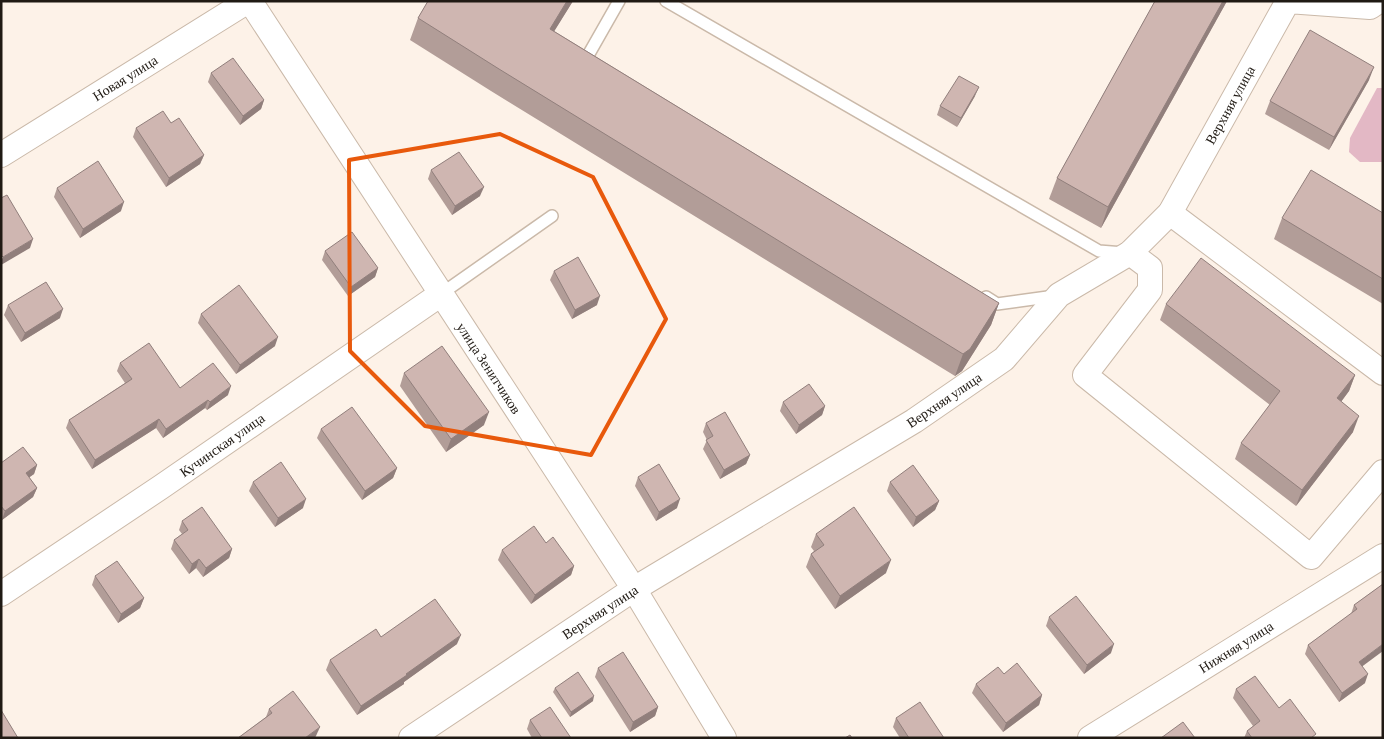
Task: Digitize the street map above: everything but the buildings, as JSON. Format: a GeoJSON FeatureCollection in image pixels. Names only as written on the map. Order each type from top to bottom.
{"type":"FeatureCollection","features":[{"type":"Feature","properties":{"kind":"street","name":"Новая улица"},"geometry":{"type":"LineString","coordinates":[[1,155],[249,1]]}},
{"type":"Feature","properties":{"kind":"street","name":"улица Зенитчиков"},"geometry":{"type":"LineString","coordinates":[[249,1],[634,589],[724,738]]}},
{"type":"Feature","properties":{"kind":"street","name":"Верхняя улица"},"geometry":{"type":"LineString","coordinates":[[412,738],[634,589],[914,421],[1004,359],[1059,295],[1130,254],[1170,213],[1288,1],[1370,6],[1379,1]]}},
{"type":"Feature","properties":{"kind":"street"},"geometry":{"type":"LineString","coordinates":[[1170,213],[1383,373]]}},
{"type":"Feature","properties":{"kind":"street"},"geometry":{"type":"LineString","coordinates":[[1130,254],[1150,268],[1150,290],[1085,375],[1311,557],[1383,472]]}},
{"type":"Feature","properties":{"kind":"street","name":"Кучинская улица"},"geometry":{"type":"LineString","coordinates":[[1,594],[161,487],[441,294]]}},
{"type":"Feature","properties":{"kind":"street","name":"Нижняя улица"},"geometry":{"type":"LineString","coordinates":[[1090,738],[1383,556]]}},
{"type":"Feature","properties":{"kind":"lane"},"geometry":{"type":"LineString","coordinates":[[603,69],[586,59],[619,1]]}},
{"type":"Feature","properties":{"kind":"lane"},"geometry":{"type":"LineString","coordinates":[[666,1],[1099,251],[1130,254]]}},
{"type":"Feature","properties":{"kind":"lane"},"geometry":{"type":"LineString","coordinates":[[441,294],[552,216]]}},
{"type":"Feature","properties":{"kind":"lane"},"geometry":{"type":"LineString","coordinates":[[980,294],[997,304],[1059,295]]}},
{"type":"Feature","properties":{"kind":"highlighted area"},"geometry":{"type":"Polygon","coordinates":[[[500,134],[593,177],[666,319],[591,455],[425,426],[350,351],[349,160],[500,134]]]}},
{"type":"Feature","properties":{"kind":"shaded area"},"geometry":{"type":"Polygon","coordinates":[[[1377,88],[1383,88],[1383,162],[1360,162],[1349,152],[1350,138],[1377,88]]]}}]}
